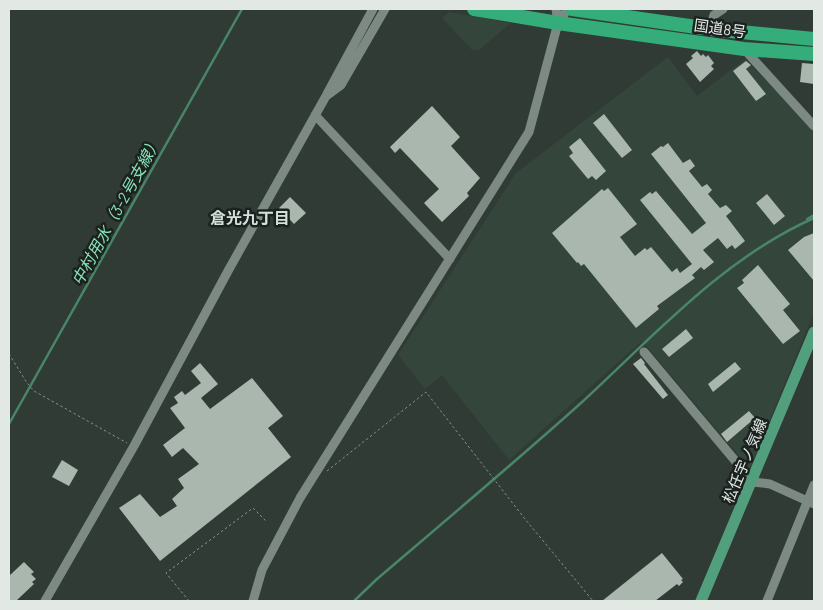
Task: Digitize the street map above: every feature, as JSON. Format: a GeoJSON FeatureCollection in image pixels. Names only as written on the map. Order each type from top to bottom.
{"type":"FeatureCollection","features":[{"type":"Feature","properties":{"kind":"highway","name":"国道8号"},"geometry":{"type":"LineString","coordinates":[[474,9],[558,23],[744,49],[814,54]]}},
{"type":"Feature","properties":{"kind":"highway","name":"国道8号"},"geometry":{"type":"LineString","coordinates":[[572,9],[710,29],[814,39]]}},
{"type":"Feature","properties":{"kind":"main road","name":"松任宇ノ気線"},"geometry":{"type":"LineString","coordinates":[[702,601],[814,332]]}},
{"type":"Feature","properties":{"kind":"street"},"geometry":{"type":"LineString","coordinates":[[45,601],[134,446],[223,280],[373,9]]}},
{"type":"Feature","properties":{"kind":"street"},"geometry":{"type":"LineString","coordinates":[[326,96],[341,86],[385,9]]}},
{"type":"Feature","properties":{"kind":"street"},"geometry":{"type":"LineString","coordinates":[[556,9],[558,23]]}},
{"type":"Feature","properties":{"kind":"street"},"geometry":{"type":"LineString","coordinates":[[253,601],[262,570],[300,498],[529,132],[558,23],[568,9]]}},
{"type":"Feature","properties":{"kind":"street"},"geometry":{"type":"LineString","coordinates":[[710,29],[714,16],[723,9]]}},
{"type":"Feature","properties":{"kind":"street"},"geometry":{"type":"LineString","coordinates":[[744,49],[814,126]]}},
{"type":"Feature","properties":{"kind":"street"},"geometry":{"type":"LineString","coordinates":[[314,116],[450,259]]}},
{"type":"Feature","properties":{"kind":"street"},"geometry":{"type":"LineString","coordinates":[[644,352],[753,482],[770,484],[811,502]]}},
{"type":"Feature","properties":{"kind":"street"},"geometry":{"type":"LineString","coordinates":[[767,601],[811,502],[814,486]]}},
{"type":"Feature","properties":{"kind":"path"},"geometry":{"type":"LineString","coordinates":[[9,354],[34,391],[134,446]]}},
{"type":"Feature","properties":{"kind":"path"},"geometry":{"type":"LineString","coordinates":[[328,471],[426,392],[491,476],[593,601]]}},
{"type":"Feature","properties":{"kind":"path"},"geometry":{"type":"LineString","coordinates":[[189,601],[166,572],[253,508],[266,521]]}},
{"type":"Feature","properties":{"kind":"shaded area"},"geometry":{"type":"Polygon","coordinates":[[[449,12],[511,23],[479,50],[472,50],[442,18],[449,12]]]}},
{"type":"Feature","properties":{"kind":"shaded area"},"geometry":{"type":"Polygon","coordinates":[[[668,57],[697,96],[745,59],[814,131],[814,312],[750,469],[642,341],[509,460],[442,375],[425,389],[398,355],[516,173],[668,57]]]}},
{"type":"Feature","properties":{"kind":"building"},"geometry":{"type":"Polygon","coordinates":[[[697,51],[701,56],[703,54],[706,57],[708,55],[714,63],[711,66],[714,69],[700,82],[686,64],[697,51]]]}},
{"type":"Feature","properties":{"kind":"building"},"geometry":{"type":"Polygon","coordinates":[[[746,61],[751,65],[746,69],[766,94],[756,101],[733,71],[746,61]]]}},
{"type":"Feature","properties":{"kind":"building"},"geometry":{"type":"Polygon","coordinates":[[[802,63],[814,64],[814,84],[800,82],[802,63]]]}},
{"type":"Feature","properties":{"kind":"building"},"geometry":{"type":"Polygon","coordinates":[[[432,106],[460,137],[451,146],[480,178],[467,193],[469,196],[442,222],[424,203],[439,189],[400,148],[395,153],[390,147],[432,106]]]}},
{"type":"Feature","properties":{"kind":"building"},"geometry":{"type":"Polygon","coordinates":[[[604,114],[632,150],[622,158],[593,123],[604,114]]]}},
{"type":"Feature","properties":{"kind":"building"},"geometry":{"type":"Polygon","coordinates":[[[580,138],[606,171],[596,180],[592,176],[588,179],[569,156],[573,153],[569,147],[580,138]]]}},
{"type":"Feature","properties":{"kind":"building"},"geometry":{"type":"Polygon","coordinates":[[[668,143],[683,163],[690,159],[695,166],[689,171],[702,187],[707,184],[712,190],[708,194],[720,208],[726,205],[732,211],[726,216],[745,241],[735,249],[732,245],[727,249],[718,238],[703,250],[714,262],[704,270],[701,267],[692,275],[695,278],[657,306],[659,309],[636,328],[584,264],[581,266],[577,263],[552,233],[602,189],[604,191],[608,188],[637,224],[620,237],[635,256],[645,248],[647,250],[651,247],[672,272],[677,268],[680,273],[692,264],[640,200],[650,192],[652,194],[656,191],[692,234],[706,223],[651,154],[668,143]]]}},
{"type":"Feature","properties":{"kind":"building"},"geometry":{"type":"Polygon","coordinates":[[[767,194],[785,216],[774,225],[756,203],[767,194]]]}},
{"type":"Feature","properties":{"kind":"building"},"geometry":{"type":"Polygon","coordinates":[[[290,197],[306,213],[294,224],[279,208],[290,197]]]}},
{"type":"Feature","properties":{"kind":"building"},"geometry":{"type":"Polygon","coordinates":[[[814,233],[814,281],[788,250],[804,237],[814,233]]]}},
{"type":"Feature","properties":{"kind":"building"},"geometry":{"type":"Polygon","coordinates":[[[758,265],[790,304],[783,310],[800,331],[783,344],[737,288],[744,283],[742,280],[758,265]]]}},
{"type":"Feature","properties":{"kind":"building"},"geometry":{"type":"Polygon","coordinates":[[[686,329],[693,338],[669,357],[662,349],[686,329]]]}},
{"type":"Feature","properties":{"kind":"building"},"geometry":{"type":"Polygon","coordinates":[[[641,358],[668,395],[663,399],[633,364],[641,358]]]}},
{"type":"Feature","properties":{"kind":"building"},"geometry":{"type":"Polygon","coordinates":[[[735,362],[741,369],[713,392],[708,384],[735,362]]]}},
{"type":"Feature","properties":{"kind":"building"},"geometry":{"type":"Polygon","coordinates":[[[200,363],[218,384],[201,398],[210,409],[252,378],[283,416],[268,428],[291,457],[160,561],[119,508],[140,494],[160,517],[177,506],[172,499],[184,488],[178,479],[199,464],[183,448],[172,457],[163,445],[185,428],[170,408],[178,403],[174,397],[182,391],[185,395],[201,383],[191,371],[200,363]]]}},
{"type":"Feature","properties":{"kind":"building"},"geometry":{"type":"Polygon","coordinates":[[[749,411],[755,418],[727,442],[721,434],[749,411]]]}},
{"type":"Feature","properties":{"kind":"building"},"geometry":{"type":"Polygon","coordinates":[[[62,460],[78,470],[69,486],[52,477],[62,460]]]}},
{"type":"Feature","properties":{"kind":"building"},"geometry":{"type":"Polygon","coordinates":[[[662,553],[683,579],[679,586],[677,584],[655,601],[602,601],[662,553]]]}},
{"type":"Feature","properties":{"kind":"building"},"geometry":{"type":"Polygon","coordinates":[[[24,562],[34,572],[31,574],[36,579],[32,582],[34,584],[16,601],[9,601],[9,576],[24,562]]]}},
{"type":"Feature","properties":{"kind":"waterway","name":"中村用水（3-2号支線）"},"geometry":{"type":"LineString","coordinates":[[9,424],[242,9]]}},
{"type":"Feature","properties":{"kind":"waterway"},"geometry":{"type":"LineString","coordinates":[[807,219],[814,215]]}},
{"type":"Feature","properties":{"kind":"waterway"},"geometry":{"type":"LineString","coordinates":[[354,601],[581,403],[690,301],[749,255],[781,235],[814,218]]}},
{"type":"Feature","properties":{"kind":"district","name":"倉光九丁目"},"geometry":{"type":"Point","coordinates":[250,218]}}]}
